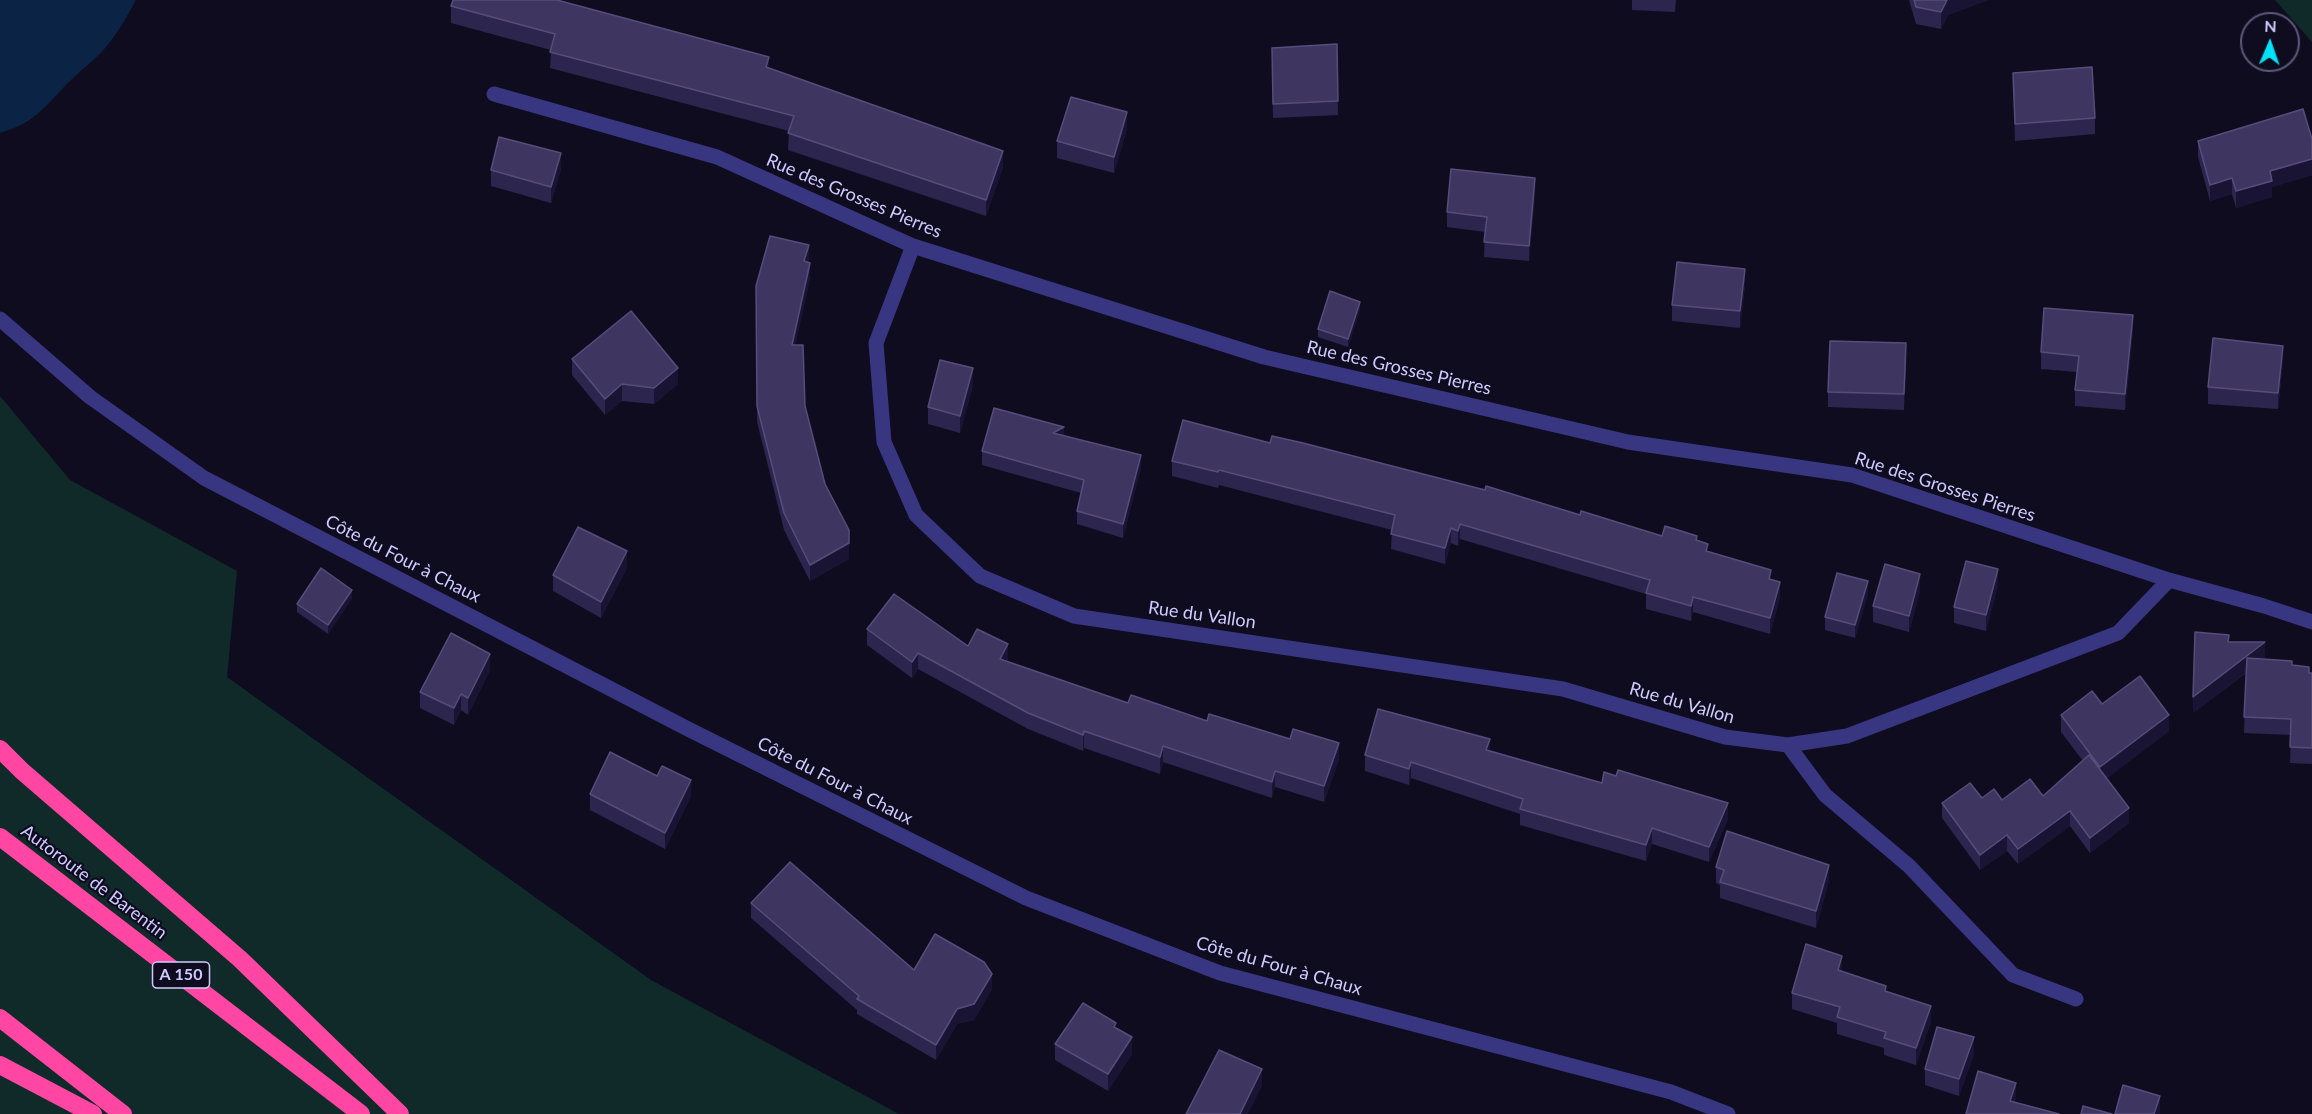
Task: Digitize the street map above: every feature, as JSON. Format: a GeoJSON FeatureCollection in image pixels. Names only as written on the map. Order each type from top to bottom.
{"type":"FeatureCollection","features":[{"type":"Feature","properties":{"kind":"highway"},"geometry":{"type":"LineString","coordinates":[[0,749],[22,771],[240,959],[400,1114]]}},
{"type":"Feature","properties":{"kind":"highway","name":"Autoroute de Barentin"},"geometry":{"type":"LineString","coordinates":[[0,837],[361,1114]]}},
{"type":"Feature","properties":{"kind":"highway"},"geometry":{"type":"LineString","coordinates":[[0,1018],[123,1114]]}},
{"type":"Feature","properties":{"kind":"highway"},"geometry":{"type":"LineString","coordinates":[[0,1065],[93,1114]]}},
{"type":"Feature","properties":{"kind":"street","name":"Rue des Grosses Pierres"},"geometry":{"type":"LineString","coordinates":[[494,94],[717,157],[913,246],[1264,357],[1628,442],[1852,475],[2169,580],[2264,606],[2312,622]]}},
{"type":"Feature","properties":{"kind":"street","name":"Rue du Vallon"},"geometry":{"type":"LineString","coordinates":[[913,246],[876,343],[884,442],[916,514],[980,576],[1074,616],[1563,689],[1725,737],[1788,746],[1847,736],[2118,633],[2169,580]]}},
{"type":"Feature","properties":{"kind":"street","name":"Côte du Four à Chaux"},"geometry":{"type":"LineString","coordinates":[[0,319],[90,397],[204,478],[690,730],[1026,898],[1220,973],[1671,1092],[1728,1114]]}},
{"type":"Feature","properties":{"kind":"street"},"geometry":{"type":"LineString","coordinates":[[1788,746],[1825,795],[1909,866],[2013,975],[2076,999]]}},
{"type":"Feature","properties":{"kind":"green space"},"geometry":{"type":"Polygon","coordinates":[[[2275,0],[2312,0],[2312,42],[2300,28],[2300,12],[2286,12],[2275,0]]]}},
{"type":"Feature","properties":{"kind":"green space"},"geometry":{"type":"Polygon","coordinates":[[[0,396],[70,480],[237,571],[227,677],[651,980],[899,1114],[0,1114],[0,396]]]}},
{"type":"Feature","properties":{"kind":"water"},"geometry":{"type":"Polygon","coordinates":[[[0,0],[136,0],[114,36],[98,56],[33,118],[0,133],[0,0]]]}},
{"type":"Feature","properties":{"kind":"building"},"geometry":{"type":"Polygon","coordinates":[[[453,0],[557,0],[769,57],[766,67],[1003,151],[986,200],[788,133],[794,116],[550,52],[555,34],[451,6],[453,0]]]}},
{"type":"Feature","properties":{"kind":"building"},"geometry":{"type":"Polygon","coordinates":[[[1914,0],[1947,0],[1941,12],[1916,7],[1914,0]]]}},
{"type":"Feature","properties":{"kind":"building"},"geometry":{"type":"Polygon","coordinates":[[[1337,44],[1338,101],[1273,104],[1272,48],[1337,44]]]}},
{"type":"Feature","properties":{"kind":"building"},"geometry":{"type":"Polygon","coordinates":[[[2092,67],[2095,118],[2015,124],[2013,73],[2092,67]]]}},
{"type":"Feature","properties":{"kind":"building"},"geometry":{"type":"Polygon","coordinates":[[[1071,97],[1127,112],[1114,157],[1057,141],[1071,97]]]}},
{"type":"Feature","properties":{"kind":"building"},"geometry":{"type":"Polygon","coordinates":[[[2303,109],[2312,139],[2312,159],[2270,171],[2272,181],[2236,191],[2232,178],[2210,185],[2198,141],[2303,109]]]}},
{"type":"Feature","properties":{"kind":"building"},"geometry":{"type":"Polygon","coordinates":[[[499,137],[561,153],[551,187],[491,170],[499,137]]]}},
{"type":"Feature","properties":{"kind":"building"},"geometry":{"type":"Polygon","coordinates":[[[1451,169],[1535,178],[1529,246],[1484,242],[1487,217],[1447,212],[1451,169]]]}},
{"type":"Feature","properties":{"kind":"building"},"geometry":{"type":"Polygon","coordinates":[[[770,236],[809,245],[804,261],[810,263],[792,345],[803,345],[805,406],[825,484],[849,530],[849,543],[810,565],[784,513],[757,406],[756,286],[770,236]]]}},
{"type":"Feature","properties":{"kind":"building"},"geometry":{"type":"Polygon","coordinates":[[[1677,262],[1745,269],[1740,311],[1672,305],[1677,262]]]}},
{"type":"Feature","properties":{"kind":"building"},"geometry":{"type":"Polygon","coordinates":[[[1330,291],[1360,302],[1348,339],[1318,329],[1330,291]]]}},
{"type":"Feature","properties":{"kind":"building"},"geometry":{"type":"Polygon","coordinates":[[[2044,308],[2133,315],[2125,394],[2075,390],[2079,356],[2041,352],[2044,308]]]}},
{"type":"Feature","properties":{"kind":"building"},"geometry":{"type":"Polygon","coordinates":[[[631,311],[678,368],[654,388],[622,384],[605,399],[572,359],[631,311]]]}},
{"type":"Feature","properties":{"kind":"building"},"geometry":{"type":"Polygon","coordinates":[[[2213,338],[2283,346],[2278,393],[2208,387],[2213,338]]]}},
{"type":"Feature","properties":{"kind":"building"},"geometry":{"type":"Polygon","coordinates":[[[1830,341],[1906,343],[1904,394],[1828,392],[1830,341]]]}},
{"type":"Feature","properties":{"kind":"building"},"geometry":{"type":"Polygon","coordinates":[[[940,360],[973,368],[960,416],[928,407],[940,360]]]}},
{"type":"Feature","properties":{"kind":"building"},"geometry":{"type":"Polygon","coordinates":[[[994,408],[1064,427],[1053,433],[1141,455],[1123,524],[1077,511],[1084,480],[982,451],[994,408]]]}},
{"type":"Feature","properties":{"kind":"building"},"geometry":{"type":"Polygon","coordinates":[[[1183,420],[1270,443],[1272,436],[1303,443],[1485,490],[1486,486],[1580,515],[1581,511],[1662,536],[1665,526],[1697,536],[1696,540],[1708,544],[1706,551],[1771,570],[1769,579],[1780,582],[1770,618],[1693,597],[1691,606],[1646,593],[1650,580],[1460,524],[1458,531],[1451,528],[1445,548],[1391,534],[1395,515],[1219,470],[1218,472],[1172,461],[1183,420]]]}},
{"type":"Feature","properties":{"kind":"building"},"geometry":{"type":"Polygon","coordinates":[[[578,527],[627,551],[601,602],[553,575],[578,527]]]}},
{"type":"Feature","properties":{"kind":"building"},"geometry":{"type":"Polygon","coordinates":[[[1966,561],[1998,569],[1986,615],[1954,607],[1966,561]]]}},
{"type":"Feature","properties":{"kind":"building"},"geometry":{"type":"Polygon","coordinates":[[[1885,564],[1920,574],[1909,616],[1873,606],[1885,564]]]}},
{"type":"Feature","properties":{"kind":"building"},"geometry":{"type":"Polygon","coordinates":[[[321,568],[352,590],[328,625],[297,604],[321,568]]]}},
{"type":"Feature","properties":{"kind":"building"},"geometry":{"type":"Polygon","coordinates":[[[1837,573],[1868,581],[1855,625],[1825,617],[1837,573]]]}},
{"type":"Feature","properties":{"kind":"building"},"geometry":{"type":"Polygon","coordinates":[[[894,594],[968,646],[977,629],[1008,644],[1000,659],[1128,703],[1131,695],[1207,721],[1209,714],[1290,739],[1293,729],[1339,743],[1324,786],[1275,771],[1272,782],[1163,746],[1160,757],[1084,731],[1083,735],[1028,713],[918,653],[912,662],[867,629],[894,594]]]}},
{"type":"Feature","properties":{"kind":"building"},"geometry":{"type":"Polygon","coordinates":[[[2195,632],[2229,635],[2228,642],[2265,642],[2193,697],[2195,632]]]}},
{"type":"Feature","properties":{"kind":"building"},"geometry":{"type":"Polygon","coordinates":[[[451,633],[490,654],[468,698],[461,694],[454,708],[420,692],[451,633]]]}},
{"type":"Feature","properties":{"kind":"building"},"geometry":{"type":"Polygon","coordinates":[[[2247,658],[2292,661],[2292,665],[2309,667],[2309,673],[2312,673],[2312,748],[2290,747],[2291,719],[2244,717],[2247,658]]]}},
{"type":"Feature","properties":{"kind":"building"},"geometry":{"type":"Polygon","coordinates":[[[2140,676],[2169,715],[2100,767],[2061,715],[2092,691],[2102,704],[2140,676]]]}},
{"type":"Feature","properties":{"kind":"building"},"geometry":{"type":"Polygon","coordinates":[[[1378,709],[1490,739],[1486,750],[1602,783],[1604,772],[1616,776],[1618,770],[1728,803],[1709,847],[1652,828],[1646,845],[1520,809],[1523,799],[1411,762],[1409,769],[1365,755],[1378,709]]]}},
{"type":"Feature","properties":{"kind":"building"},"geometry":{"type":"Polygon","coordinates":[[[610,752],[657,776],[662,766],[691,780],[665,833],[590,794],[610,752]]]}},
{"type":"Feature","properties":{"kind":"building"},"geometry":{"type":"Polygon","coordinates":[[[2089,755],[2129,808],[2090,838],[2070,811],[2018,849],[2007,835],[1980,855],[1942,803],[1970,783],[1982,798],[1994,789],[2002,800],[2030,779],[2043,796],[2089,755]]]}},
{"type":"Feature","properties":{"kind":"building"},"geometry":{"type":"Polygon","coordinates":[[[1727,831],[1829,865],[1816,911],[1720,882],[1724,870],[1716,867],[1727,831]]]}},
{"type":"Feature","properties":{"kind":"building"},"geometry":{"type":"Polygon","coordinates":[[[790,862],[914,970],[935,934],[984,962],[992,974],[974,1004],[957,1009],[936,1045],[857,999],[859,996],[751,903],[790,862]]]}},
{"type":"Feature","properties":{"kind":"building"},"geometry":{"type":"Polygon","coordinates":[[[1806,944],[1842,956],[1838,970],[1886,986],[1885,991],[1931,1006],[1916,1048],[1884,1038],[1886,1032],[1837,1017],[1840,1007],[1792,993],[1806,944]]]}},
{"type":"Feature","properties":{"kind":"building"},"geometry":{"type":"Polygon","coordinates":[[[1083,1003],[1116,1023],[1114,1027],[1132,1037],[1108,1074],[1055,1044],[1083,1003]]]}},
{"type":"Feature","properties":{"kind":"building"},"geometry":{"type":"Polygon","coordinates":[[[1937,1027],[1974,1037],[1959,1079],[1925,1069],[1937,1027]]]}},
{"type":"Feature","properties":{"kind":"building"},"geometry":{"type":"Polygon","coordinates":[[[1219,1050],[1262,1069],[1240,1114],[1186,1114],[1219,1050]]]}},
{"type":"Feature","properties":{"kind":"building"},"geometry":{"type":"Polygon","coordinates":[[[1978,1071],[2016,1083],[2010,1101],[2059,1114],[1966,1114],[1978,1071]]]}},
{"type":"Feature","properties":{"kind":"building"},"geometry":{"type":"Polygon","coordinates":[[[2123,1085],[2160,1096],[2154,1114],[2115,1114],[2123,1085]]]}},
{"type":"Feature","properties":{"kind":"building"},"geometry":{"type":"Polygon","coordinates":[[[2083,1106],[2112,1114],[2081,1114],[2083,1106]]]}}]}
